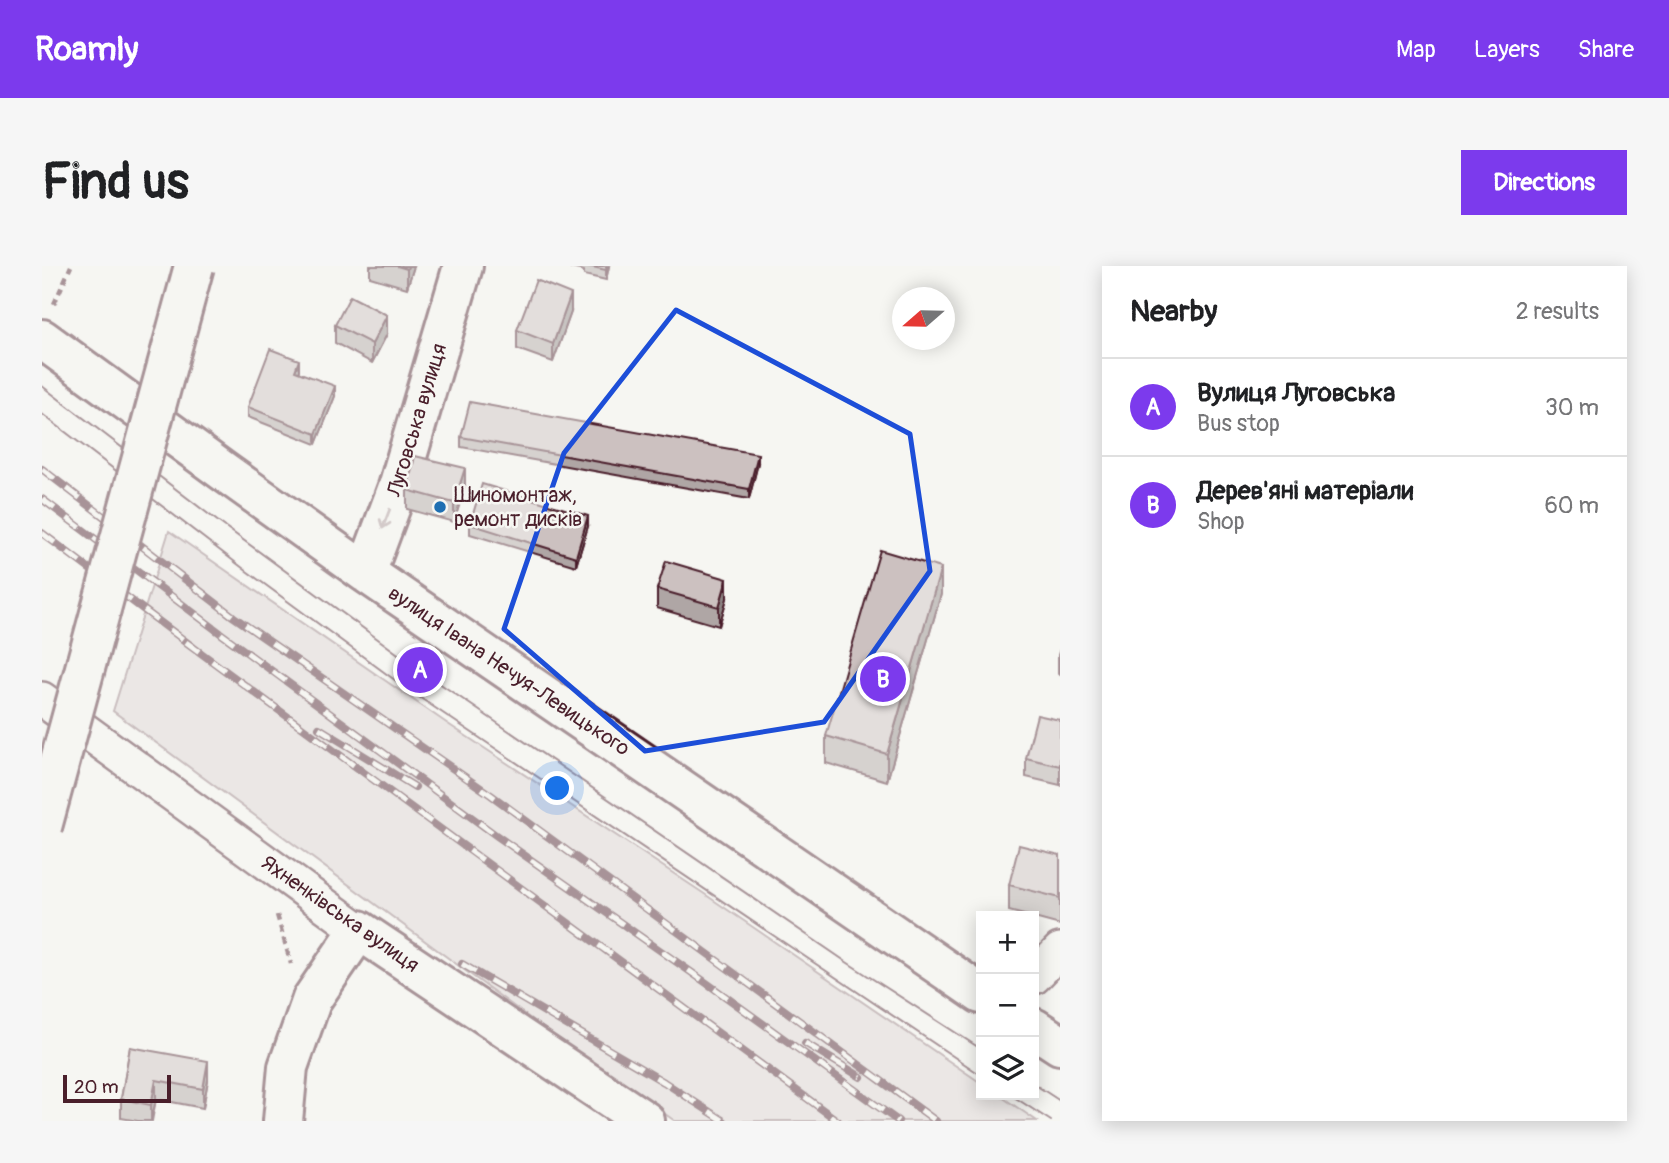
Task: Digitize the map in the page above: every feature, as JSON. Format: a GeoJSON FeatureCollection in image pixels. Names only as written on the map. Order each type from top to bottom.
{"type":"FeatureCollection","features":[{"type":"Feature","properties":{"kind":"main road"},"geometry":{"type":"LineString","coordinates":[[42,827],[194,266]]}},
{"type":"Feature","properties":{"kind":"main road","name":"Луговська вулиця"},"geometry":{"type":"LineString","coordinates":[[366,573],[398,487],[463,266]]}},
{"type":"Feature","properties":{"kind":"main road","name":"вулиця Івана Нечуя-Левицького"},"geometry":{"type":"LineString","coordinates":[[46,325],[223,471],[366,573],[976,991]]}},
{"type":"Feature","properties":{"kind":"main road"},"geometry":{"type":"LineString","coordinates":[[283,1121],[288,1067],[312,999],[359,930]]}},
{"type":"Feature","properties":{"kind":"main road","name":"Яхненківська вулиця"},"geometry":{"type":"LineString","coordinates":[[359,930],[645,1121]]}},
{"type":"Feature","properties":{"kind":"main road"},"geometry":{"type":"LineString","coordinates":[[1039,1031],[1060,1045]]}},
{"type":"Feature","properties":{"kind":"street","name":"Яхненківська вулиця"},"geometry":{"type":"LineString","coordinates":[[42,699],[359,930]]}},
{"type":"Feature","properties":{"kind":"street"},"geometry":{"type":"LineString","coordinates":[[1037,974],[1060,950]]}},
{"type":"Feature","properties":{"kind":"path"},"geometry":{"type":"LineString","coordinates":[[46,325],[71,266]]}},
{"type":"Feature","properties":{"kind":"path"},"geometry":{"type":"LineString","coordinates":[[276,914],[292,969]]}},
{"type":"Feature","properties":{"kind":"highlighted area"},"geometry":{"type":"Polygon","coordinates":[[[676,310],[910,434],[930,571],[824,722],[645,751],[504,629],[564,453],[676,310]]]}},
{"type":"Feature","properties":{"kind":"shaded area"},"geometry":{"type":"Polygon","coordinates":[[[169,531],[448,724],[703,893],[976,1080],[976,1100],[1006,1100],[1037,1121],[675,1121],[535,1022],[113,711],[169,531]]]}},
{"type":"Feature","properties":{"kind":"building"},"geometry":{"type":"Polygon","coordinates":[[[588,266],[607,266],[606,270],[588,266]]]}},
{"type":"Feature","properties":{"kind":"building"},"geometry":{"type":"Polygon","coordinates":[[[536,280],[571,294],[553,344],[517,330],[536,280]]]}},
{"type":"Feature","properties":{"kind":"building"},"geometry":{"type":"Polygon","coordinates":[[[350,296],[387,315],[372,344],[335,325],[350,296]]]}},
{"type":"Feature","properties":{"kind":"building"},"geometry":{"type":"Polygon","coordinates":[[[270,349],[299,360],[295,371],[335,386],[316,434],[248,407],[270,349]]]}},
{"type":"Feature","properties":{"kind":"building"},"geometry":{"type":"Polygon","coordinates":[[[470,402],[758,454],[749,489],[461,437],[470,402]]]}},
{"type":"Feature","properties":{"kind":"building"},"geometry":{"type":"Polygon","coordinates":[[[415,456],[465,468],[454,503],[407,490],[415,456]]]}},
{"type":"Feature","properties":{"kind":"building"},"geometry":{"type":"Polygon","coordinates":[[[482,484],[588,516],[576,557],[470,524],[482,484]]]}},
{"type":"Feature","properties":{"kind":"building"},"geometry":{"type":"Polygon","coordinates":[[[880,550],[941,568],[887,754],[826,736],[880,550]]]}},
{"type":"Feature","properties":{"kind":"building"},"geometry":{"type":"Polygon","coordinates":[[[666,561],[727,579],[719,607],[657,589],[666,561]]]}},
{"type":"Feature","properties":{"kind":"building"},"geometry":{"type":"Polygon","coordinates":[[[1037,715],[1060,720],[1060,766],[1026,758],[1037,715]]]}},
{"type":"Feature","properties":{"kind":"building"},"geometry":{"type":"Polygon","coordinates":[[[1019,845],[1060,855],[1060,898],[1009,885],[1019,845]]]}},
{"type":"Feature","properties":{"kind":"building"},"geometry":{"type":"Polygon","coordinates":[[[130,1047],[208,1061],[203,1089],[156,1080],[151,1105],[121,1099],[130,1047]]]}},
{"type":"Feature","properties":{"kind":"tram line"},"geometry":{"type":"LineString","coordinates":[[42,386],[220,523],[420,670],[845,961],[976,1046]]}},
{"type":"Feature","properties":{"kind":"tram line"},"geometry":{"type":"LineString","coordinates":[[42,414],[248,572],[407,689],[976,1072]]}},
{"type":"Feature","properties":{"kind":"tram line"},"geometry":{"type":"LineString","coordinates":[[1039,1087],[1060,1101]]}},
{"type":"Feature","properties":{"kind":"tram line"},"geometry":{"type":"LineString","coordinates":[[1019,1100],[1051,1121]]}},
{"type":"Feature","properties":{"kind":"railway"},"geometry":{"type":"LineString","coordinates":[[42,469],[234,617],[491,795],[936,1121]]}},
{"type":"Feature","properties":{"kind":"railway"},"geometry":{"type":"LineString","coordinates":[[42,499],[497,836],[898,1121]]}},
{"type":"Feature","properties":{"kind":"railway"},"geometry":{"type":"LineString","coordinates":[[42,533],[193,647]]}},
{"type":"Feature","properties":{"kind":"railway"},"geometry":{"type":"LineString","coordinates":[[186,642],[838,1121]]}},
{"type":"Feature","properties":{"kind":"railway"},"geometry":{"type":"LineString","coordinates":[[319,728],[415,787]]}},
{"type":"Feature","properties":{"kind":"railway"},"geometry":{"type":"LineString","coordinates":[[462,964],[664,1082],[724,1121]]}},
{"type":"Feature","properties":{"kind":"railway"},"geometry":{"type":"LineString","coordinates":[[805,1043],[861,1077]]}},
{"type":"Feature","properties":{"kind":"place","name":"Шиномонтаж, ремонт дисків"},"geometry":{"type":"Point","coordinates":[440,507]}},
{"type":"Feature","properties":{"kind":"place","name":"Вулиця Луговська"},"geometry":{"type":"Point","coordinates":[420,670]}},
{"type":"Feature","properties":{"kind":"place","name":"Дерев'янi матерiали"},"geometry":{"type":"Point","coordinates":[883,679]}}]}
